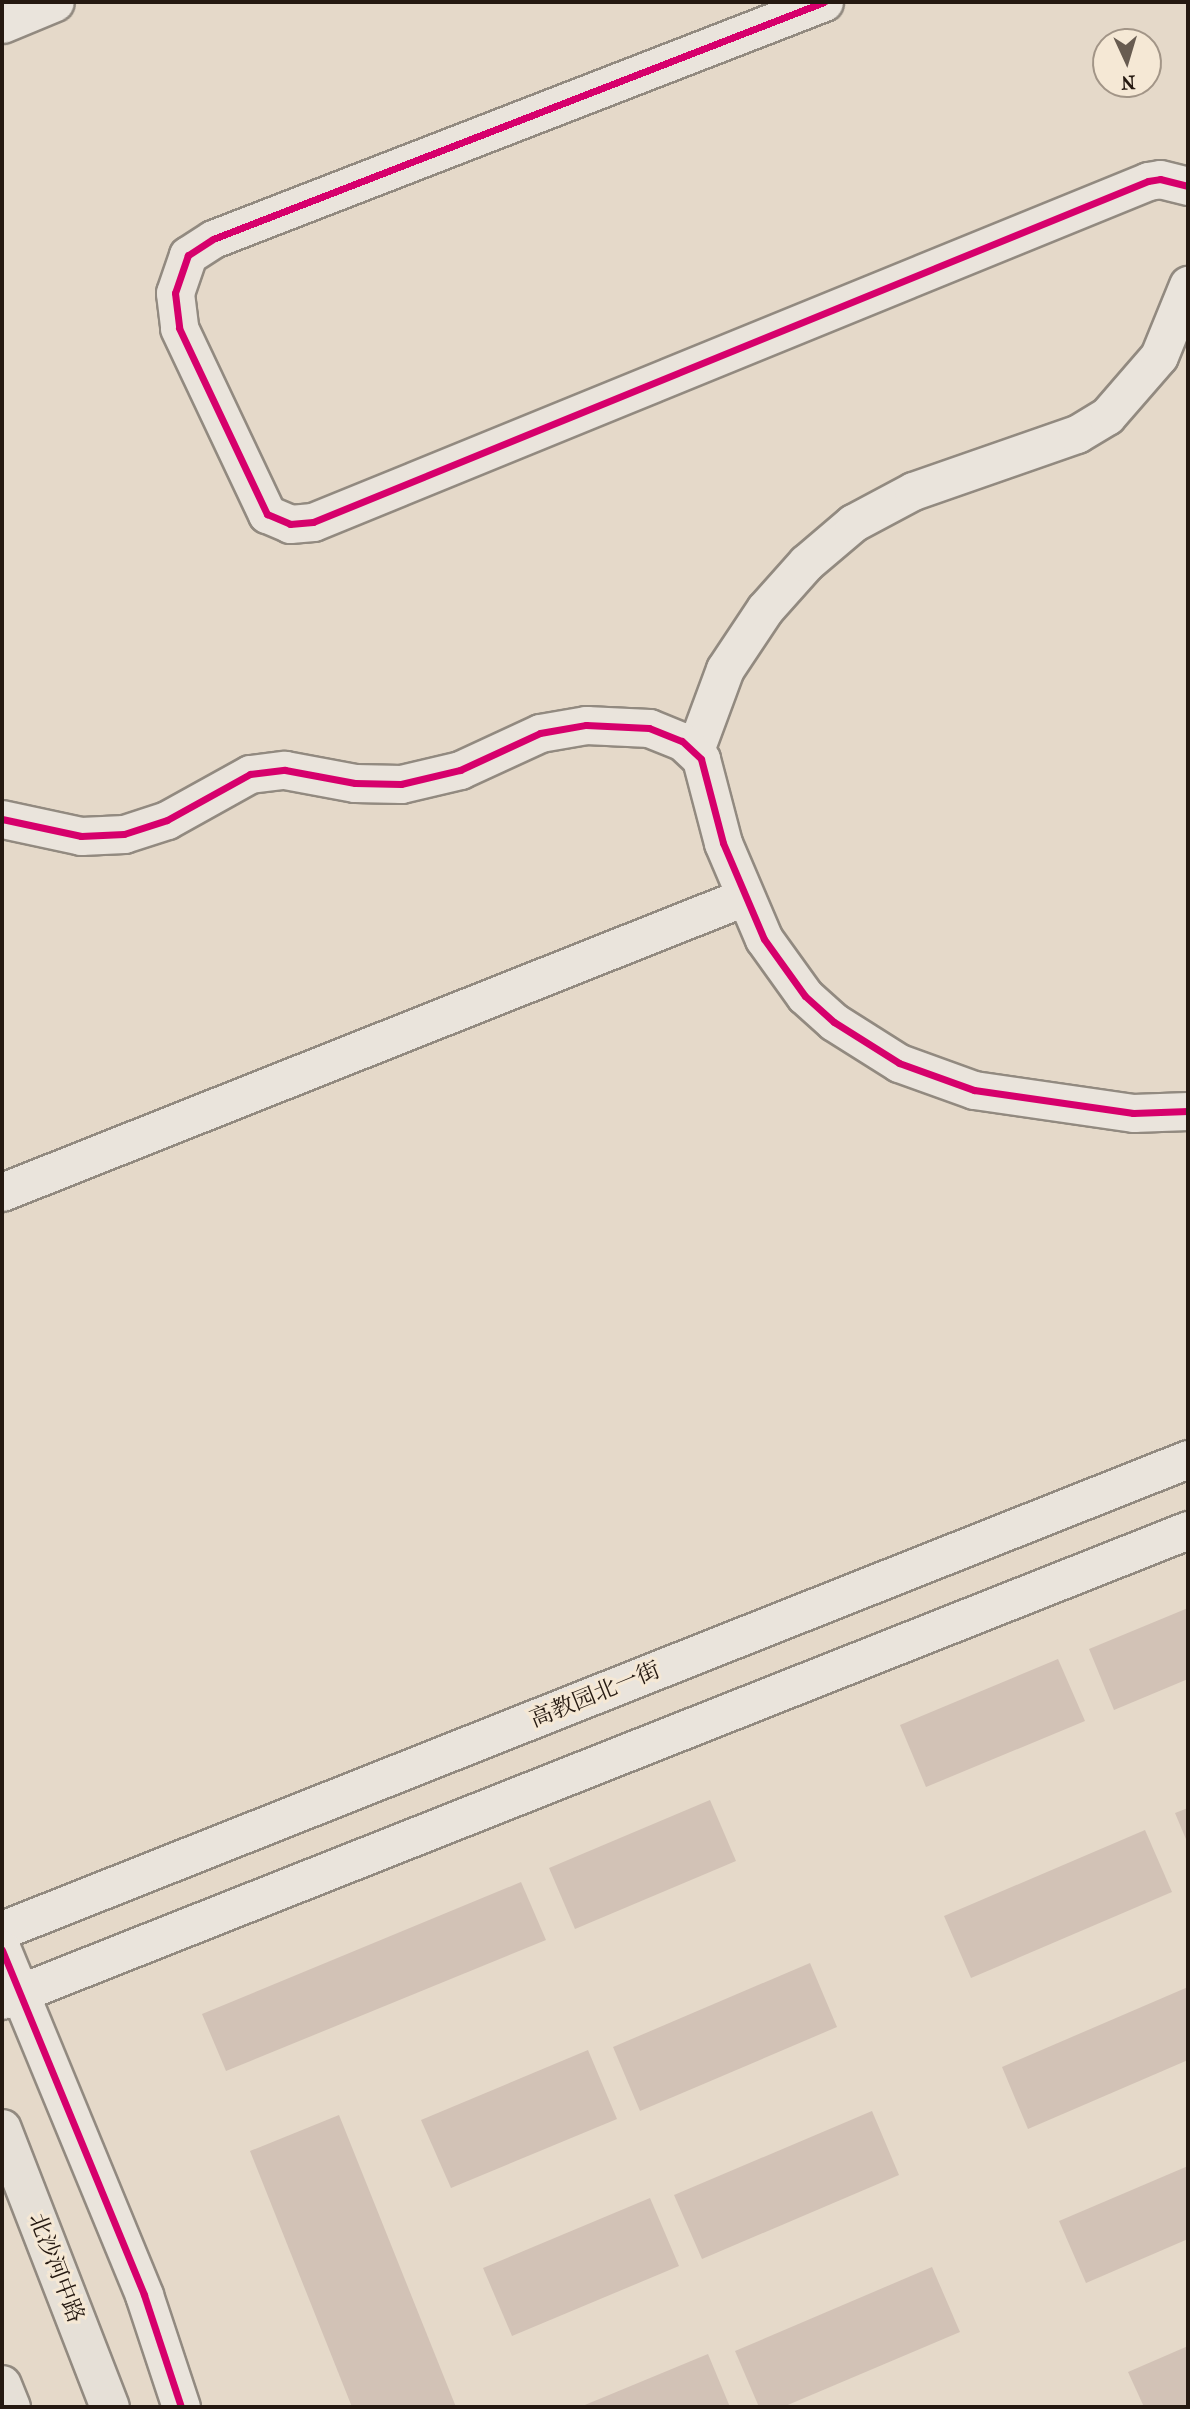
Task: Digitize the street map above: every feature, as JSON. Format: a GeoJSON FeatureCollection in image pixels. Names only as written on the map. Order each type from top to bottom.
{"type":"FeatureCollection","features":[{"type":"Feature","properties":{"kind":"main road","name":"北沙河中路"},"geometry":{"type":"LineString","coordinates":[[2,2129],[110,2407]]}},
{"type":"Feature","properties":{"kind":"main road"},"geometry":{"type":"LineString","coordinates":[[2,2385],[11,2407]]}},
{"type":"Feature","properties":{"kind":"street"},"geometry":{"type":"LineString","coordinates":[[2,24],[55,2]]}},
{"type":"Feature","properties":{"kind":"street"},"geometry":{"type":"LineString","coordinates":[[824,2],[213,240],[188,255],[175,293],[180,328],[267,514],[290,524],[313,522],[1148,181],[1160,179],[1188,186]]}},
{"type":"Feature","properties":{"kind":"street"},"geometry":{"type":"LineString","coordinates":[[695,750],[725,669],[765,609],[806,563],[853,523],[914,491],[1077,434],[1107,416],[1159,356],[1188,285]]}},
{"type":"Feature","properties":{"kind":"street"},"geometry":{"type":"LineString","coordinates":[[2,819],[81,836],[124,834],[167,820],[250,774],[285,770],[355,783],[401,784],[460,770],[516,740],[586,725],[649,728],[695,750],[705,768],[723,843],[744,897],[765,939],[805,996],[834,1022],[899,1063],[995,1094],[1133,1113],[1188,1111]]}},
{"type":"Feature","properties":{"kind":"street"},"geometry":{"type":"LineString","coordinates":[[2,1192],[744,897]]}},
{"type":"Feature","properties":{"kind":"street","name":"高教园北一街"},"geometry":{"type":"LineString","coordinates":[[2,1930],[1188,1460]]}},
{"type":"Feature","properties":{"kind":"street"},"geometry":{"type":"LineString","coordinates":[[11,1996],[1188,1530]]}},
{"type":"Feature","properties":{"kind":"street"},"geometry":{"type":"LineString","coordinates":[[2,1950],[11,1996],[144,2295],[181,2407]]}},
{"type":"Feature","properties":{"kind":"building"},"geometry":{"type":"Polygon","coordinates":[[[1188,1608],[1188,1679],[1114,1710],[1089,1649],[1188,1608]]]}},
{"type":"Feature","properties":{"kind":"building"},"geometry":{"type":"Polygon","coordinates":[[[1058,1659],[1085,1721],[926,1787],[900,1725],[1058,1659]]]}},
{"type":"Feature","properties":{"kind":"building"},"geometry":{"type":"Polygon","coordinates":[[[710,1800],[736,1861],[575,1929],[549,1868],[710,1800]]]}},
{"type":"Feature","properties":{"kind":"building"},"geometry":{"type":"Polygon","coordinates":[[[1188,1808],[1188,1844],[1175,1813],[1188,1808]]]}},
{"type":"Feature","properties":{"kind":"building"},"geometry":{"type":"Polygon","coordinates":[[[1145,1830],[1172,1892],[971,1978],[944,1916],[1145,1830]]]}},
{"type":"Feature","properties":{"kind":"building"},"geometry":{"type":"Polygon","coordinates":[[[521,1882],[546,1940],[226,2071],[202,2014],[521,1882]]]}},
{"type":"Feature","properties":{"kind":"building"},"geometry":{"type":"Polygon","coordinates":[[[810,1963],[837,2027],[640,2111],[613,2047],[810,1963]]]}},
{"type":"Feature","properties":{"kind":"building"},"geometry":{"type":"Polygon","coordinates":[[[1188,1987],[1188,2060],[1028,2129],[1002,2067],[1188,1987]]]}},
{"type":"Feature","properties":{"kind":"building"},"geometry":{"type":"Polygon","coordinates":[[[588,2050],[617,2119],[451,2188],[421,2120],[588,2050]]]}},
{"type":"Feature","properties":{"kind":"building"},"geometry":{"type":"Polygon","coordinates":[[[872,2111],[899,2175],[702,2259],[674,2195],[872,2111]]]}},
{"type":"Feature","properties":{"kind":"building"},"geometry":{"type":"Polygon","coordinates":[[[339,2115],[456,2407],[352,2407],[250,2151],[339,2115]]]}},
{"type":"Feature","properties":{"kind":"building"},"geometry":{"type":"Polygon","coordinates":[[[1188,2166],[1188,2239],[1086,2283],[1059,2221],[1188,2166]]]}},
{"type":"Feature","properties":{"kind":"building"},"geometry":{"type":"Polygon","coordinates":[[[650,2198],[679,2266],[512,2336],[483,2268],[650,2198]]]}},
{"type":"Feature","properties":{"kind":"building"},"geometry":{"type":"Polygon","coordinates":[[[932,2267],[960,2332],[783,2407],[759,2407],[735,2351],[932,2267]]]}},
{"type":"Feature","properties":{"kind":"building"},"geometry":{"type":"Polygon","coordinates":[[[1188,2346],[1188,2407],[1144,2407],[1128,2372],[1188,2346]]]}},
{"type":"Feature","properties":{"kind":"building"},"geometry":{"type":"Polygon","coordinates":[[[708,2354],[730,2407],[580,2407],[708,2354]]]}},
{"type":"Feature","properties":{"kind":"cycle path"},"geometry":{"type":"LineString","coordinates":[[824,2],[213,239],[188,255],[175,293],[179,328],[267,514],[290,524],[313,522],[1148,181],[1160,179],[1188,186]]}},
{"type":"Feature","properties":{"kind":"cycle path"},"geometry":{"type":"LineString","coordinates":[[2,819],[81,836],[124,834],[167,820],[250,774],[285,770],[355,783],[401,784],[460,770],[540,733],[586,725],[649,728],[682,741],[701,759],[723,843],[764,939],[805,996],[834,1022],[899,1063],[974,1090],[1133,1113],[1188,1111]]}},
{"type":"Feature","properties":{"kind":"cycle path"},"geometry":{"type":"LineString","coordinates":[[2,1950],[144,2295],[181,2407]]}}]}
